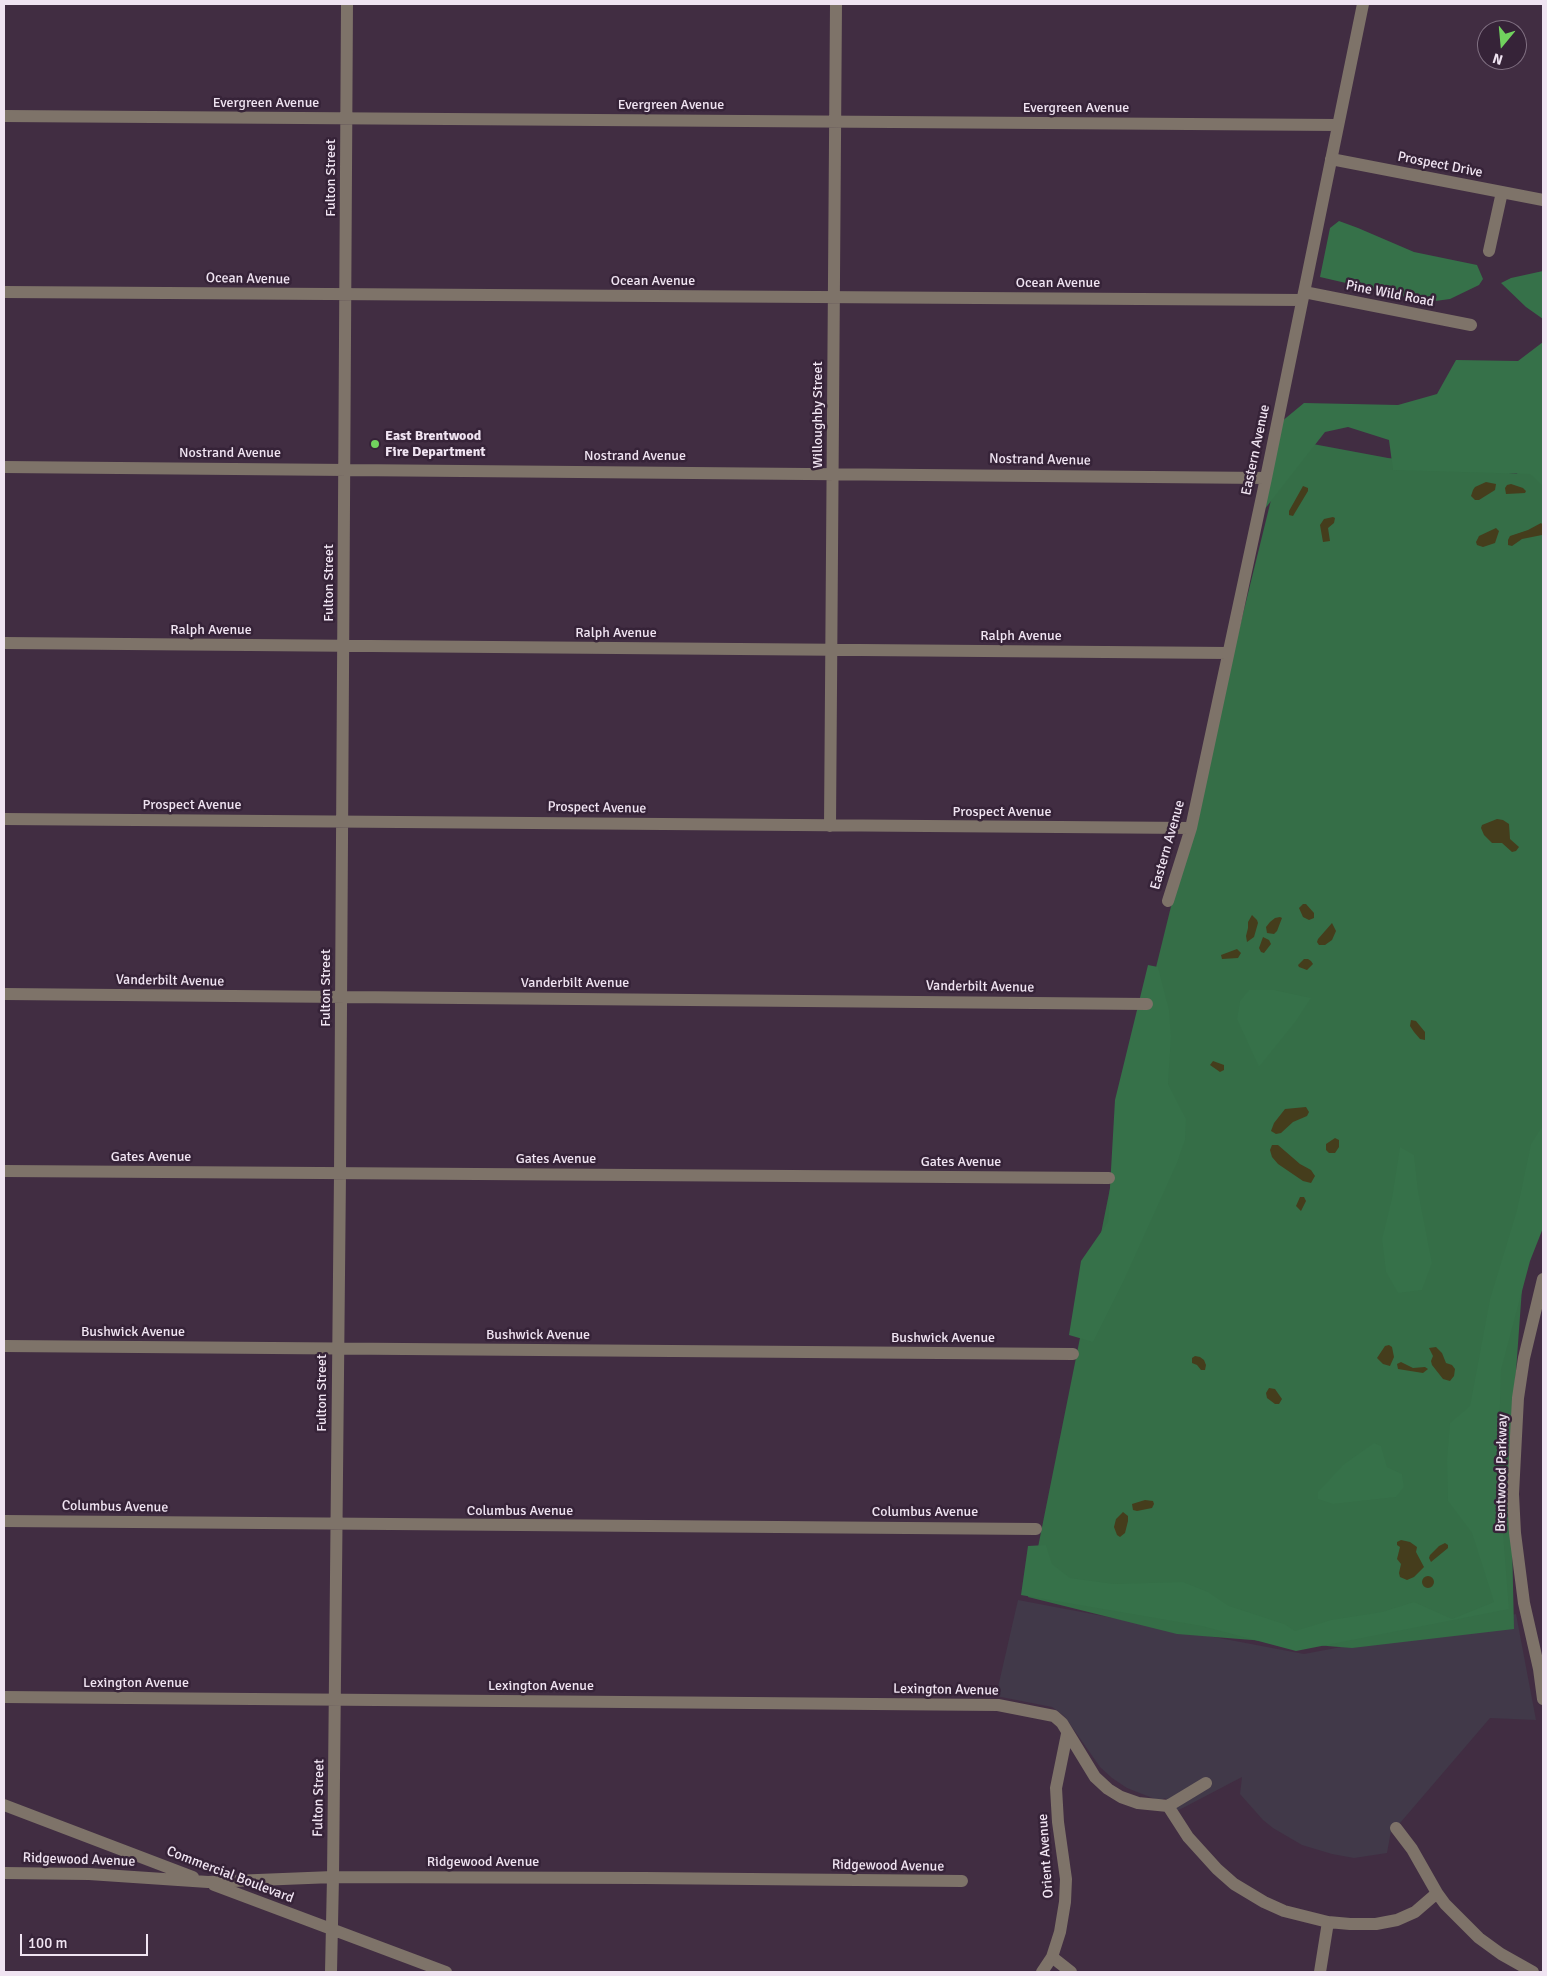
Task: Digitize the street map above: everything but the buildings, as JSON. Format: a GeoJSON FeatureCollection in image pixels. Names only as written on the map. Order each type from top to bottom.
{"type":"FeatureCollection","features":[{"type":"Feature","properties":{"kind":"street","name":"Fulton Street"},"geometry":{"type":"LineString","coordinates":[[331,1972],[340,1174],[347,4]]}},
{"type":"Feature","properties":{"kind":"street","name":"Willoughby Street"},"geometry":{"type":"LineString","coordinates":[[830,826],[836,4]]}},
{"type":"Feature","properties":{"kind":"street","name":"Eastern Avenue"},"geometry":{"type":"LineString","coordinates":[[1168,901],[1191,828],[1266,478],[1363,4]]}},
{"type":"Feature","properties":{"kind":"street","name":"Evergreen Avenue"},"geometry":{"type":"LineString","coordinates":[[4,116],[1338,124]]}},
{"type":"Feature","properties":{"kind":"street","name":"Prospect Drive"},"geometry":{"type":"LineString","coordinates":[[1331,159],[1543,200]]}},
{"type":"Feature","properties":{"kind":"street"},"geometry":{"type":"LineString","coordinates":[[1489,251],[1502,192]]}},
{"type":"Feature","properties":{"kind":"street","name":"Ocean Avenue"},"geometry":{"type":"LineString","coordinates":[[4,292],[834,297],[1303,296]]}},
{"type":"Feature","properties":{"kind":"street","name":"Pine Wild Road"},"geometry":{"type":"LineString","coordinates":[[1303,296],[1471,325]]}},
{"type":"Feature","properties":{"kind":"street","name":"Nostrand Avenue"},"geometry":{"type":"LineString","coordinates":[[4,467],[1266,478]]}},
{"type":"Feature","properties":{"kind":"street","name":"Ralph Avenue"},"geometry":{"type":"LineString","coordinates":[[4,643],[1228,653]]}},
{"type":"Feature","properties":{"kind":"street","name":"Prospect Avenue"},"geometry":{"type":"LineString","coordinates":[[4,819],[1191,828]]}},
{"type":"Feature","properties":{"kind":"street","name":"Vanderbilt Avenue"},"geometry":{"type":"LineString","coordinates":[[4,994],[1147,1004]]}},
{"type":"Feature","properties":{"kind":"street","name":"Gates Avenue"},"geometry":{"type":"LineString","coordinates":[[4,1171],[1109,1178]]}},
{"type":"Feature","properties":{"kind":"street","name":"Brentwood Parkway"},"geometry":{"type":"LineString","coordinates":[[1542,1285],[1524,1358],[1518,1398],[1513,1494],[1515,1533],[1524,1604],[1541,1667],[1543,1699]]}},
{"type":"Feature","properties":{"kind":"street","name":"Bushwick Avenue"},"geometry":{"type":"LineString","coordinates":[[4,1346],[1073,1354]]}},
{"type":"Feature","properties":{"kind":"street","name":"Columbus Avenue"},"geometry":{"type":"LineString","coordinates":[[4,1521],[1036,1529]]}},
{"type":"Feature","properties":{"kind":"street","name":"Lexington Avenue"},"geometry":{"type":"LineString","coordinates":[[4,1697],[998,1705],[1054,1716],[1062,1723],[1095,1777],[1108,1789],[1121,1797],[1138,1803],[1168,1806]]}},
{"type":"Feature","properties":{"kind":"street","name":"Orient Avenue"},"geometry":{"type":"LineString","coordinates":[[1042,1972],[1052,1956],[1060,1932],[1065,1902],[1066,1878],[1058,1822],[1056,1788],[1067,1734]]}},
{"type":"Feature","properties":{"kind":"street"},"geometry":{"type":"LineString","coordinates":[[1206,1783],[1168,1806],[1188,1837],[1216,1870],[1234,1884],[1264,1902],[1284,1911],[1328,1922],[1376,1924],[1397,1920],[1415,1912],[1437,1893]]}},
{"type":"Feature","properties":{"kind":"street","name":"Commercial Boulevard"},"geometry":{"type":"LineString","coordinates":[[4,1805],[446,1972]]}},
{"type":"Feature","properties":{"kind":"street"},"geometry":{"type":"LineString","coordinates":[[1396,1828],[1445,1904],[1479,1938],[1501,1954],[1533,1972]]}},
{"type":"Feature","properties":{"kind":"street","name":"Ridgewood Avenue"},"geometry":{"type":"LineString","coordinates":[[4,1873],[89,1874],[208,1882],[333,1877],[654,1878],[962,1882]]}},
{"type":"Feature","properties":{"kind":"street"},"geometry":{"type":"LineString","coordinates":[[1320,1972],[1328,1922]]}},
{"type":"Feature","properties":{"kind":"street"},"geometry":{"type":"LineString","coordinates":[[1052,1956],[1071,1972]]}},
{"type":"Feature","properties":{"kind":"shaded area"},"geometry":{"type":"Polygon","coordinates":[[[1018,1600],[1304,1654],[1516,1614],[1536,1720],[1490,1718],[1391,1831],[1387,1853],[1354,1858],[1332,1854],[1302,1845],[1263,1820],[1240,1794],[1242,1777],[1177,1811],[1165,1798],[1160,1801],[1127,1788],[1112,1778],[1100,1767],[1065,1717],[1052,1707],[996,1696],[1018,1600]]]}},
{"type":"Feature","properties":{"kind":"green space"},"geometry":{"type":"Polygon","coordinates":[[[1339,221],[1414,252],[1477,265],[1483,279],[1479,285],[1450,299],[1428,302],[1320,277],[1330,228],[1339,221]]]}},
{"type":"Feature","properties":{"kind":"green space"},"geometry":{"type":"Polygon","coordinates":[[[1543,271],[1543,319],[1526,307],[1501,283],[1511,278],[1543,271]]]}},
{"type":"Feature","properties":{"kind":"green space"},"geometry":{"type":"Polygon","coordinates":[[[1543,342],[1543,486],[1530,474],[1393,470],[1389,440],[1348,427],[1325,432],[1264,510],[1281,422],[1304,403],[1398,405],[1437,394],[1456,360],[1518,361],[1543,342]]]}},
{"type":"Feature","properties":{"kind":"green space"},"geometry":{"type":"Polygon","coordinates":[[[1543,416],[1543,1214],[1524,1261],[1510,1454],[1514,1629],[1352,1648],[1177,1634],[1028,1597],[1147,1004],[1286,439],[1388,458],[1517,474],[1543,416]]]}},
{"type":"Feature","properties":{"kind":"green space"},"geometry":{"type":"Polygon","coordinates":[[[1148,965],[1158,967],[1169,1010],[1171,1037],[1168,1084],[1186,1119],[1185,1140],[1177,1163],[1125,1278],[1093,1342],[1069,1335],[1081,1261],[1108,1222],[1115,1100],[1148,965]]]}},
{"type":"Feature","properties":{"kind":"green space"},"geometry":{"type":"Polygon","coordinates":[[[1249,990],[1274,990],[1311,998],[1296,1021],[1259,1067],[1237,1019],[1240,1001],[1249,990]]]}},
{"type":"Feature","properties":{"kind":"green space"},"geometry":{"type":"Polygon","coordinates":[[[1543,1125],[1543,1228],[1530,1261],[1501,1370],[1498,1469],[1509,1609],[1296,1651],[1202,1626],[1021,1595],[1028,1546],[1046,1545],[1052,1564],[1070,1578],[1114,1584],[1183,1582],[1208,1592],[1229,1606],[1284,1624],[1295,1631],[1331,1620],[1382,1612],[1414,1602],[1452,1619],[1494,1602],[1472,1533],[1448,1501],[1447,1459],[1450,1423],[1470,1406],[1490,1299],[1517,1210],[1531,1144],[1543,1125]]]}},
{"type":"Feature","properties":{"kind":"green space"},"geometry":{"type":"Polygon","coordinates":[[[1400,1147],[1414,1155],[1418,1191],[1432,1263],[1422,1290],[1398,1293],[1386,1272],[1382,1239],[1392,1198],[1400,1147]]]}},
{"type":"Feature","properties":{"kind":"green space"},"geometry":{"type":"Polygon","coordinates":[[[1374,1443],[1381,1446],[1387,1467],[1402,1474],[1404,1487],[1396,1497],[1333,1504],[1318,1499],[1318,1492],[1343,1465],[1374,1443]]]}},
{"type":"Feature","properties":{"kind":"sand"},"geometry":{"type":"Polygon","coordinates":[[[1486,482],[1496,484],[1495,490],[1479,500],[1475,500],[1471,496],[1473,490],[1475,487],[1486,482]]]}},
{"type":"Feature","properties":{"kind":"sand"},"geometry":{"type":"Polygon","coordinates":[[[1511,484],[1523,488],[1526,491],[1525,493],[1506,494],[1505,488],[1511,484]]]}},
{"type":"Feature","properties":{"kind":"sand"},"geometry":{"type":"Polygon","coordinates":[[[1303,486],[1308,488],[1308,491],[1293,516],[1289,515],[1289,511],[1303,486]]]}},
{"type":"Feature","properties":{"kind":"sand"},"geometry":{"type":"Polygon","coordinates":[[[1335,518],[1334,523],[1328,528],[1330,541],[1323,542],[1320,525],[1324,519],[1335,518]]]}},
{"type":"Feature","properties":{"kind":"sand"},"geometry":{"type":"Polygon","coordinates":[[[1541,523],[1543,525],[1542,535],[1522,539],[1512,546],[1508,545],[1510,536],[1541,523]]]}},
{"type":"Feature","properties":{"kind":"sand"},"geometry":{"type":"Polygon","coordinates":[[[1496,528],[1499,531],[1495,543],[1483,547],[1477,545],[1476,542],[1479,536],[1496,528]]]}},
{"type":"Feature","properties":{"kind":"sand"},"geometry":{"type":"Polygon","coordinates":[[[1497,819],[1509,824],[1510,839],[1519,847],[1516,851],[1512,852],[1502,843],[1492,843],[1484,835],[1481,828],[1482,825],[1497,819]]]}},
{"type":"Feature","properties":{"kind":"sand"},"geometry":{"type":"Polygon","coordinates":[[[1306,904],[1314,913],[1314,918],[1309,920],[1303,917],[1299,908],[1306,904]]]}},
{"type":"Feature","properties":{"kind":"sand"},"geometry":{"type":"Polygon","coordinates":[[[1252,915],[1258,923],[1254,937],[1247,942],[1248,922],[1252,915]]]}},
{"type":"Feature","properties":{"kind":"sand"},"geometry":{"type":"Polygon","coordinates":[[[1280,917],[1282,918],[1277,931],[1274,934],[1267,933],[1266,927],[1270,922],[1280,917]]]}},
{"type":"Feature","properties":{"kind":"sand"},"geometry":{"type":"Polygon","coordinates":[[[1332,923],[1336,931],[1332,940],[1325,945],[1319,945],[1318,939],[1332,923]]]}},
{"type":"Feature","properties":{"kind":"sand"},"geometry":{"type":"Polygon","coordinates":[[[1263,937],[1269,940],[1271,944],[1264,953],[1259,948],[1263,937]]]}},
{"type":"Feature","properties":{"kind":"sand"},"geometry":{"type":"Polygon","coordinates":[[[1237,949],[1241,953],[1238,958],[1222,959],[1221,955],[1237,949]]]}},
{"type":"Feature","properties":{"kind":"sand"},"geometry":{"type":"Polygon","coordinates":[[[1304,959],[1308,959],[1313,964],[1307,970],[1298,965],[1304,959]]]}},
{"type":"Feature","properties":{"kind":"sand"},"geometry":{"type":"Polygon","coordinates":[[[1411,1020],[1416,1021],[1425,1032],[1425,1040],[1420,1039],[1414,1032],[1410,1026],[1411,1020]]]}},
{"type":"Feature","properties":{"kind":"sand"},"geometry":{"type":"Polygon","coordinates":[[[1213,1061],[1224,1065],[1224,1070],[1220,1072],[1210,1065],[1213,1061]]]}},
{"type":"Feature","properties":{"kind":"sand"},"geometry":{"type":"Polygon","coordinates":[[[1306,1107],[1309,1112],[1307,1116],[1293,1122],[1281,1133],[1276,1134],[1271,1131],[1274,1123],[1285,1109],[1306,1107]]]}},
{"type":"Feature","properties":{"kind":"sand"},"geometry":{"type":"Polygon","coordinates":[[[1335,1138],[1339,1140],[1339,1147],[1335,1153],[1329,1153],[1326,1150],[1326,1144],[1335,1138]]]}},
{"type":"Feature","properties":{"kind":"sand"},"geometry":{"type":"Polygon","coordinates":[[[1272,1145],[1278,1145],[1300,1164],[1311,1170],[1315,1176],[1311,1183],[1303,1181],[1278,1164],[1272,1157],[1270,1150],[1272,1145]]]}},
{"type":"Feature","properties":{"kind":"sand"},"geometry":{"type":"Polygon","coordinates":[[[1300,1197],[1304,1197],[1306,1201],[1301,1211],[1296,1206],[1300,1197]]]}},
{"type":"Feature","properties":{"kind":"sand"},"geometry":{"type":"Polygon","coordinates":[[[1389,1345],[1392,1347],[1394,1357],[1390,1366],[1383,1364],[1377,1358],[1385,1346],[1389,1345]]]}},
{"type":"Feature","properties":{"kind":"sand"},"geometry":{"type":"Polygon","coordinates":[[[1436,1347],[1442,1353],[1446,1363],[1452,1365],[1455,1369],[1454,1376],[1450,1381],[1443,1379],[1432,1365],[1433,1356],[1429,1348],[1436,1347]]]}},
{"type":"Feature","properties":{"kind":"sand"},"geometry":{"type":"Polygon","coordinates":[[[1195,1356],[1204,1360],[1205,1370],[1201,1370],[1192,1363],[1192,1358],[1195,1356]]]}},
{"type":"Feature","properties":{"kind":"sand"},"geometry":{"type":"Polygon","coordinates":[[[1401,1362],[1413,1368],[1425,1367],[1428,1369],[1423,1373],[1398,1369],[1397,1364],[1401,1362]]]}},
{"type":"Feature","properties":{"kind":"sand"},"geometry":{"type":"Polygon","coordinates":[[[1269,1388],[1275,1389],[1282,1399],[1279,1404],[1275,1404],[1267,1398],[1266,1393],[1269,1388]]]}},
{"type":"Feature","properties":{"kind":"sand"},"geometry":{"type":"Polygon","coordinates":[[[1145,1500],[1153,1501],[1152,1508],[1133,1510],[1132,1504],[1145,1500]]]}},
{"type":"Feature","properties":{"kind":"sand"},"geometry":{"type":"Polygon","coordinates":[[[1123,1512],[1128,1516],[1128,1521],[1125,1533],[1120,1537],[1117,1535],[1114,1527],[1116,1519],[1123,1512]]]}},
{"type":"Feature","properties":{"kind":"sand"},"geometry":{"type":"Polygon","coordinates":[[[1401,1540],[1410,1542],[1417,1547],[1416,1552],[1424,1567],[1414,1577],[1407,1580],[1400,1577],[1399,1573],[1401,1564],[1397,1559],[1400,1547],[1397,1545],[1397,1542],[1401,1540]]]}},
{"type":"Feature","properties":{"kind":"sand"},"geometry":{"type":"Polygon","coordinates":[[[1445,1543],[1448,1545],[1448,1548],[1431,1562],[1430,1555],[1445,1543]]]}},
{"type":"Feature","properties":{"kind":"sand"},"geometry":{"type":"Polygon","coordinates":[[[1430,1576],[1433,1577],[1433,1587],[1426,1588],[1423,1587],[1422,1580],[1423,1577],[1430,1576]]]}},
{"type":"Feature","properties":{"kind":"place","name":"East Brentwood Fire Department"},"geometry":{"type":"Point","coordinates":[375,444]}}]}
